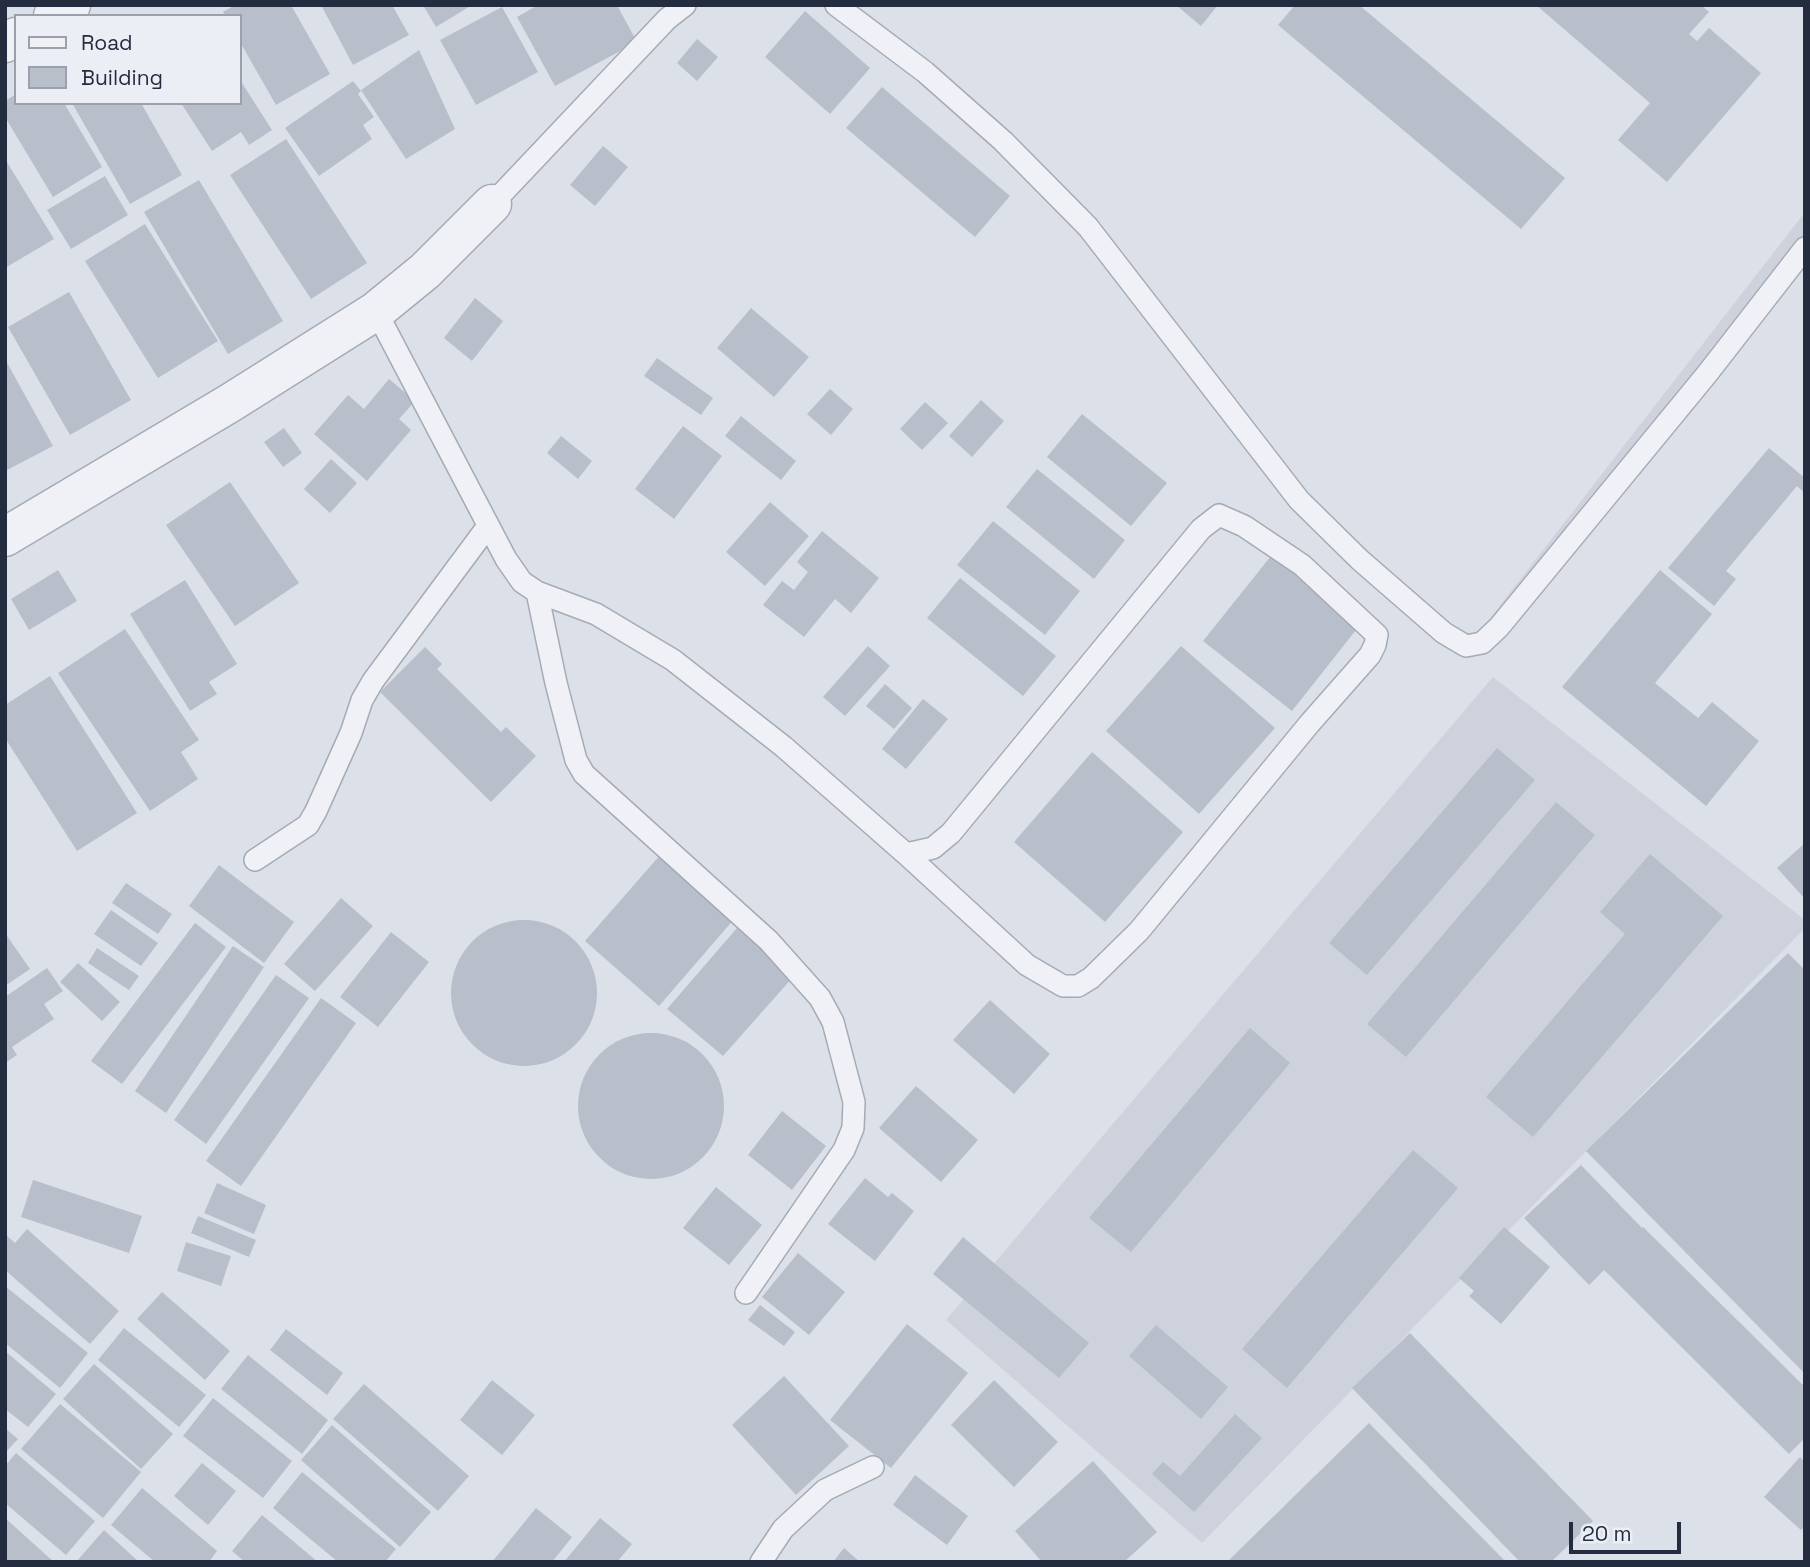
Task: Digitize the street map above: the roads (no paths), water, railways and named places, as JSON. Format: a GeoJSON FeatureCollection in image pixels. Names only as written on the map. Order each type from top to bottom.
{"type":"FeatureCollection","features":[{"type":"Feature","properties":{"kind":"street"},"geometry":{"type":"LineString","coordinates":[[5,537],[376,311],[425,271],[492,204]]}},
{"type":"Feature","properties":{"kind":"lane"},"geometry":{"type":"LineString","coordinates":[[492,204],[667,19],[685,5]]}},
{"type":"Feature","properties":{"kind":"lane"},"geometry":{"type":"LineString","coordinates":[[836,5],[925,72],[1003,141],[1088,227],[1299,499],[1360,561],[1444,633],[1466,646],[1482,643],[1499,627],[1699,384],[1805,248]]}},
{"type":"Feature","properties":{"kind":"lane"},"geometry":{"type":"LineString","coordinates":[[376,311],[488,526],[522,582],[537,592],[596,614],[673,660],[784,747],[1027,965],[1063,986],[1078,986],[1091,978],[1139,931],[1310,723],[1370,655],[1377,635],[1302,565],[1244,526],[1219,515],[1201,529],[951,833],[933,849],[906,854]]}},
{"type":"Feature","properties":{"kind":"lane"},"geometry":{"type":"LineString","coordinates":[[255,860],[308,825],[351,733],[362,700],[373,681],[488,526]]}},
{"type":"Feature","properties":{"kind":"lane"},"geometry":{"type":"LineString","coordinates":[[537,592],[556,683],[576,760],[584,774],[769,941],[820,998],[833,1022],[853,1102],[853,1128],[844,1150],[746,1293]]}},
{"type":"Feature","properties":{"kind":"lane"},"geometry":{"type":"LineString","coordinates":[[761,1562],[783,1529],[825,1490],[873,1467]]}}]}
